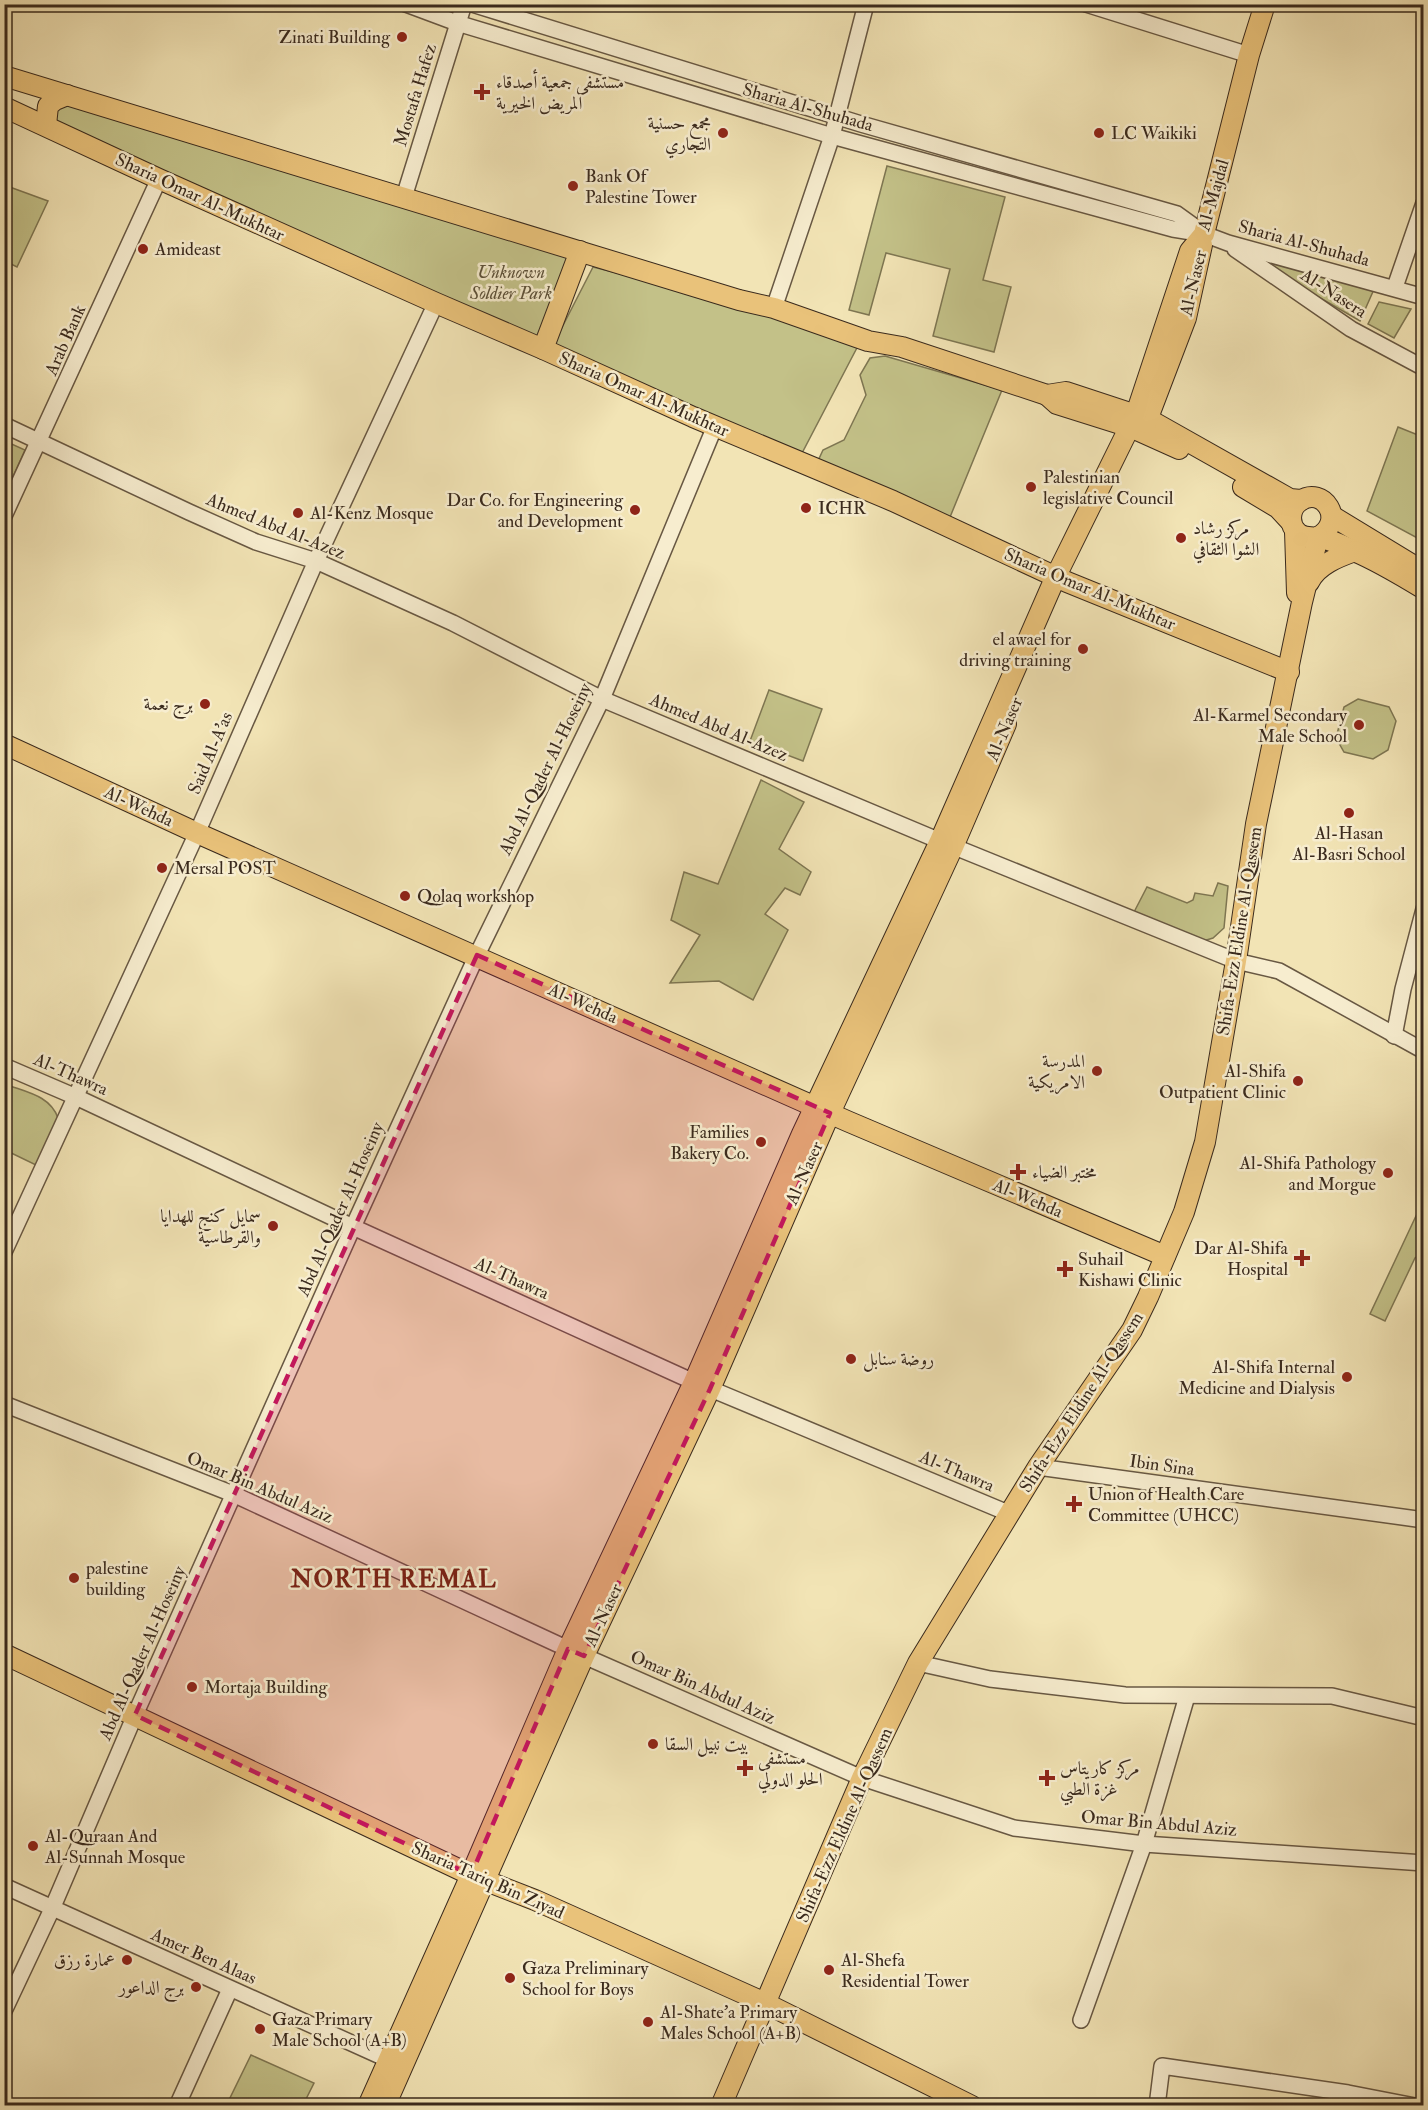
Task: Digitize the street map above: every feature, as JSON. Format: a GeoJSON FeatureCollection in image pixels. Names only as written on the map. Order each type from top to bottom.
{"type":"FeatureCollection","features":[{"type":"Feature","properties":{"kind":"main road","name":"Al-Majdal"},"geometry":{"type":"LineString","coordinates":[[1139,423],[1190,251],[1204,234],[1249,55],[1265,4]]}},
{"type":"Feature","properties":{"kind":"main road"},"geometry":{"type":"LineString","coordinates":[[4,76],[739,300],[774,308],[868,340],[902,348],[1047,395],[1066,392],[1139,423],[1290,499],[1301,500],[1314,497],[1321,500],[1330,509],[1332,516],[1329,529],[1318,537],[1300,608]]}},
{"type":"Feature","properties":{"kind":"main road"},"geometry":{"type":"LineString","coordinates":[[46,125],[48,106],[67,95]]}},
{"type":"Feature","properties":{"kind":"main road","name":"Sharia Omar Al-Mukhtar"},"geometry":{"type":"LineString","coordinates":[[4,107],[436,303],[715,426],[893,501],[1061,579],[1289,672]]}},
{"type":"Feature","properties":{"kind":"main road"},"geometry":{"type":"LineString","coordinates":[[543,349],[580,251]]}},
{"type":"Feature","properties":{"kind":"main road"},"geometry":{"type":"LineString","coordinates":[[1139,423],[1278,508],[1305,537],[1318,537],[1355,551],[1424,589]]}},
{"type":"Feature","properties":{"kind":"main road","name":"Al-Naser"},"geometry":{"type":"LineString","coordinates":[[385,2106],[478,1878],[576,1652],[702,1385],[802,1134],[823,1110],[947,844],[1061,579],[1139,423]]}},
{"type":"Feature","properties":{"kind":"main road"},"geometry":{"type":"LineString","coordinates":[[1300,608],[1292,510],[1301,500]]}},
{"type":"Feature","properties":{"kind":"main road"},"geometry":{"type":"LineString","coordinates":[[1332,516],[1424,572]]}},
{"type":"Feature","properties":{"kind":"main road"},"geometry":{"type":"LineString","coordinates":[[1300,608],[1313,574],[1333,560],[1355,551]]}},
{"type":"Feature","properties":{"kind":"main road","name":"Shifa-Ezz Eldine Al-Qassem"},"geometry":{"type":"LineString","coordinates":[[722,2106],[862,1778],[918,1663],[1038,1467],[1132,1330],[1184,1212],[1204,1142],[1236,962],[1256,824],[1289,672],[1300,608]]}},
{"type":"Feature","properties":{"kind":"main road","name":"Al-Wehda"},"geometry":{"type":"LineString","coordinates":[[4,744],[823,1110],[1165,1256]]}},
{"type":"Feature","properties":{"kind":"main road","name":"Sharia Tariq Bin Ziyad"},"geometry":{"type":"LineString","coordinates":[[4,1654],[478,1878],[534,1900],[765,2003],[972,2106]]}},
{"type":"Feature","properties":{"kind":"main road","name":"Al-Naser"},"geometry":{"type":"LineString","coordinates":[[368,2106],[478,1878]]}},
{"type":"Feature","properties":{"kind":"street","name":"Sharia Al-Shuhada"},"geometry":{"type":"LineString","coordinates":[[406,4],[457,23],[832,136],[1173,229],[1204,234],[1228,243],[1395,287],[1424,297]]}},
{"type":"Feature","properties":{"kind":"street","name":"Mostafa Hafez"},"geometry":{"type":"LineString","coordinates":[[404,197],[464,4]]}},
{"type":"Feature","properties":{"kind":"street","name":"Sharia Al-Shuhada"},"geometry":{"type":"LineString","coordinates":[[472,4],[837,117],[1177,214],[1204,234]]}},
{"type":"Feature","properties":{"kind":"street"},"geometry":{"type":"LineString","coordinates":[[774,308],[832,136],[866,4]]}},
{"type":"Feature","properties":{"kind":"street"},"geometry":{"type":"LineString","coordinates":[[1086,4],[1249,55]]}},
{"type":"Feature","properties":{"kind":"street","name":"Arab Bank"},"geometry":{"type":"LineString","coordinates":[[4,516],[159,179]]}},
{"type":"Feature","properties":{"kind":"street"},"geometry":{"type":"LineString","coordinates":[[1395,287],[1424,203]]}},
{"type":"Feature","properties":{"kind":"street","name":"Al-Nasera"},"geometry":{"type":"LineString","coordinates":[[1228,243],[1352,329],[1424,368]]}},
{"type":"Feature","properties":{"kind":"street","name":"Said Al-A'as"},"geometry":{"type":"LineString","coordinates":[[4,1252],[197,832],[316,561],[436,303]]}},
{"type":"Feature","properties":{"kind":"street","name":"Ahmed Abd Al-Azez"},"geometry":{"type":"LineString","coordinates":[[4,425],[256,542],[316,561],[453,623],[602,699],[1236,962],[1279,971],[1424,1051]]}},
{"type":"Feature","properties":{"kind":"street","name":"Abd Al-Qader Al-Hoseiny"},"geometry":{"type":"LineString","coordinates":[[4,2011],[52,1909],[135,1715],[353,1227],[477,955],[602,699],[715,426]]}},
{"type":"Feature","properties":{"kind":"street"},"geometry":{"type":"LineString","coordinates":[[1394,1036],[1403,989],[1424,909]]}},
{"type":"Feature","properties":{"kind":"street","name":"Al-Thawra"},"geometry":{"type":"LineString","coordinates":[[4,1066],[702,1385],[1008,1514]]}},
{"type":"Feature","properties":{"kind":"street","name":"Omar Bin Abdul Aziz"},"geometry":{"type":"LineString","coordinates":[[4,1404],[233,1494],[576,1652],[862,1778],[1014,1828],[1144,1844],[1424,1863]]}},
{"type":"Feature","properties":{"kind":"street","name":"Ibin Sina"},"geometry":{"type":"LineString","coordinates":[[1038,1467],[1424,1520]]}},
{"type":"Feature","properties":{"kind":"street"},"geometry":{"type":"LineString","coordinates":[[918,1663],[990,1679],[1125,1695],[1332,1696],[1424,1718]]}},
{"type":"Feature","properties":{"kind":"street"},"geometry":{"type":"LineString","coordinates":[[1081,2020],[1144,1844],[1187,1696]]}},
{"type":"Feature","properties":{"kind":"street","name":"Amer Ben Alaas"},"geometry":{"type":"LineString","coordinates":[[4,1886],[389,2060]]}},
{"type":"Feature","properties":{"kind":"street"},"geometry":{"type":"LineString","coordinates":[[177,2106],[230,1989]]}},
{"type":"Feature","properties":{"kind":"street"},"geometry":{"type":"LineString","coordinates":[[1157,2106],[1162,2066],[1348,2093],[1415,2106]]}},
{"type":"Feature","properties":{"kind":"highlighted area"},"geometry":{"type":"Polygon","coordinates":[[[477,955],[830,1113],[710,1389],[584,1656],[568,1649],[471,1875],[135,1715],[477,955]]]}},
{"type":"Feature","properties":{"kind":"green space","name":"Unknown Soldier Park"},"geometry":{"type":"Polygon","coordinates":[[[76,103],[573,255],[540,342],[54,124],[53,115],[61,104],[76,103]]]}},
{"type":"Feature","properties":{"kind":"green space"},"geometry":{"type":"Polygon","coordinates":[[[887,166],[1005,197],[983,280],[1011,287],[994,352],[933,336],[950,269],[886,253],[869,315],[849,310],[887,166]]]}},
{"type":"Feature","properties":{"kind":"green space"},"geometry":{"type":"Polygon","coordinates":[[[7,186],[48,201],[17,267],[5,261],[4,190],[7,186]]]}},
{"type":"Feature","properties":{"kind":"green space"},"geometry":{"type":"Polygon","coordinates":[[[1259,255],[1375,287],[1360,321],[1258,262],[1259,255]]]}},
{"type":"Feature","properties":{"kind":"green space","name":"Unknown Soldier Park"},"geometry":{"type":"Polygon","coordinates":[[[593,267],[729,301],[860,342],[801,455],[553,345],[593,267]]]}},
{"type":"Feature","properties":{"kind":"green space"},"geometry":{"type":"Polygon","coordinates":[[[1379,302],[1411,309],[1394,338],[1368,324],[1379,302]]]}},
{"type":"Feature","properties":{"kind":"green space"},"geometry":{"type":"Polygon","coordinates":[[[885,356],[1002,390],[948,522],[817,463],[823,450],[844,440],[866,395],[860,375],[870,358],[885,356]]]}},
{"type":"Feature","properties":{"kind":"green space"},"geometry":{"type":"Polygon","coordinates":[[[1398,427],[1423,437],[1424,533],[1421,540],[1367,511],[1398,427]]]}},
{"type":"Feature","properties":{"kind":"green space"},"geometry":{"type":"Polygon","coordinates":[[[5,441],[25,450],[5,494],[5,441]]]}},
{"type":"Feature","properties":{"kind":"green space"},"geometry":{"type":"Polygon","coordinates":[[[769,690],[822,709],[803,761],[750,741],[769,690]]]}},
{"type":"Feature","properties":{"kind":"green space"},"geometry":{"type":"Polygon","coordinates":[[[1358,699],[1389,707],[1396,721],[1388,750],[1373,759],[1344,752],[1336,738],[1344,707],[1358,699]]]}},
{"type":"Feature","properties":{"kind":"green space"},"geometry":{"type":"Polygon","coordinates":[[[761,780],[804,802],[779,849],[811,872],[800,895],[785,888],[765,914],[788,930],[753,1000],[719,981],[670,983],[700,935],[671,920],[684,872],[718,884],[761,780]]]}},
{"type":"Feature","properties":{"kind":"green space"},"geometry":{"type":"Polygon","coordinates":[[[1218,883],[1228,886],[1224,928],[1213,938],[1200,942],[1133,914],[1147,887],[1187,903],[1193,900],[1195,893],[1213,896],[1218,883]]]}},
{"type":"Feature","properties":{"kind":"green space"},"geometry":{"type":"Polygon","coordinates":[[[5,1084],[43,1099],[54,1110],[58,1118],[38,1166],[5,1150],[5,1084]]]}},
{"type":"Feature","properties":{"kind":"green space"},"geometry":{"type":"Polygon","coordinates":[[[1423,1201],[1423,1252],[1415,1258],[1385,1321],[1370,1314],[1423,1201]]]}},
{"type":"Feature","properties":{"kind":"green space"},"geometry":{"type":"Polygon","coordinates":[[[251,2055],[314,2083],[303,2105],[240,2105],[229,2100],[251,2055]]]}},
{"type":"Feature","properties":{"kind":"place","name":"Zinati Building"},"geometry":{"type":"Point","coordinates":[402,37]}},
{"type":"Feature","properties":{"kind":"place","name":"مستشفى جمعية أصدقاء المريض الخيرية"},"geometry":{"type":"Point","coordinates":[482,92]}},
{"type":"Feature","properties":{"kind":"place","name":"مجمع حسنية التجاري"},"geometry":{"type":"Point","coordinates":[723,133]}},
{"type":"Feature","properties":{"kind":"place","name":"LC Waikiki"},"geometry":{"type":"Point","coordinates":[1099,133]}},
{"type":"Feature","properties":{"kind":"place","name":"Bank Of Palestine Tower"},"geometry":{"type":"Point","coordinates":[573,186]}},
{"type":"Feature","properties":{"kind":"place","name":"Amideast"},"geometry":{"type":"Point","coordinates":[143,249]}},
{"type":"Feature","properties":{"kind":"place","name":"Palestinian legislative Council"},"geometry":{"type":"Point","coordinates":[1031,487]}},
{"type":"Feature","properties":{"kind":"place","name":"ICHR"},"geometry":{"type":"Point","coordinates":[806,508]}},
{"type":"Feature","properties":{"kind":"place","name":"Dar Co. for Engineering and Development"},"geometry":{"type":"Point","coordinates":[635,510]}},
{"type":"Feature","properties":{"kind":"place","name":"Al-Kenz Mosque"},"geometry":{"type":"Point","coordinates":[298,513]}},
{"type":"Feature","properties":{"kind":"place","name":"مركز رشاد الشوا الثقافي"},"geometry":{"type":"Point","coordinates":[1181,538]}},
{"type":"Feature","properties":{"kind":"place","name":"el awael for driving training"},"geometry":{"type":"Point","coordinates":[1083,649]}},
{"type":"Feature","properties":{"kind":"place","name":"برج نعمة"},"geometry":{"type":"Point","coordinates":[205,704]}},
{"type":"Feature","properties":{"kind":"place","name":"Al-Karmel Secondary Male School"},"geometry":{"type":"Point","coordinates":[1359,725]}},
{"type":"Feature","properties":{"kind":"place","name":"Al-Hasan Al-Basri School"},"geometry":{"type":"Point","coordinates":[1349,813]}},
{"type":"Feature","properties":{"kind":"place","name":"Mersal POST"},"geometry":{"type":"Point","coordinates":[162,868]}},
{"type":"Feature","properties":{"kind":"place","name":"Qolaq workshop"},"geometry":{"type":"Point","coordinates":[405,896]}},
{"type":"Feature","properties":{"kind":"place","name":"المدرسة الامريكية"},"geometry":{"type":"Point","coordinates":[1097,1071]}},
{"type":"Feature","properties":{"kind":"place","name":"Al-Shifa Outpatient Clinic"},"geometry":{"type":"Point","coordinates":[1298,1081]}},
{"type":"Feature","properties":{"kind":"place","name":"Families Bakery Co."},"geometry":{"type":"Point","coordinates":[761,1142]}},
{"type":"Feature","properties":{"kind":"place","name":"مختبر الضياء"},"geometry":{"type":"Point","coordinates":[1018,1172]}},
{"type":"Feature","properties":{"kind":"place","name":"Al-Shifa Pathology and Morgue"},"geometry":{"type":"Point","coordinates":[1388,1173]}},
{"type":"Feature","properties":{"kind":"place","name":"سمايل كنج للهدايا والقرطاسية"},"geometry":{"type":"Point","coordinates":[273,1226]}},
{"type":"Feature","properties":{"kind":"place","name":"Dar Al-Shifa Hospital"},"geometry":{"type":"Point","coordinates":[1302,1258]}},
{"type":"Feature","properties":{"kind":"place","name":"Suhail Kishawi Clinic"},"geometry":{"type":"Point","coordinates":[1065,1269]}},
{"type":"Feature","properties":{"kind":"place","name":"روضة سنابل"},"geometry":{"type":"Point","coordinates":[851,1359]}},
{"type":"Feature","properties":{"kind":"place","name":"Al-Shifa Internal Medicine and Dialysis"},"geometry":{"type":"Point","coordinates":[1347,1377]}},
{"type":"Feature","properties":{"kind":"place","name":"Union of Health Care Committee (UHCC)"},"geometry":{"type":"Point","coordinates":[1074,1504]}},
{"type":"Feature","properties":{"kind":"place","name":"palestine building"},"geometry":{"type":"Point","coordinates":[74,1578]}},
{"type":"Feature","properties":{"kind":"place","name":"Mortaja Building"},"geometry":{"type":"Point","coordinates":[192,1687]}},
{"type":"Feature","properties":{"kind":"place","name":"بيت نبيل السقا"},"geometry":{"type":"Point","coordinates":[653,1744]}},
{"type":"Feature","properties":{"kind":"place","name":"مستشفى الحلو الدولي"},"geometry":{"type":"Point","coordinates":[745,1768]}},
{"type":"Feature","properties":{"kind":"place","name":"مركز كاريتاس غزة الطبي"},"geometry":{"type":"Point","coordinates":[1047,1778]}},
{"type":"Feature","properties":{"kind":"place","name":"Al-Quraan And Al-Sunnah Mosque"},"geometry":{"type":"Point","coordinates":[33,1846]}},
{"type":"Feature","properties":{"kind":"place","name":"عمارة رزق"},"geometry":{"type":"Point","coordinates":[127,1960]}},
{"type":"Feature","properties":{"kind":"place","name":"Al-Shefa Residential Tower"},"geometry":{"type":"Point","coordinates":[829,1970]}},
{"type":"Feature","properties":{"kind":"place","name":"Gaza Preliminary School for Boys"},"geometry":{"type":"Point","coordinates":[510,1978]}},
{"type":"Feature","properties":{"kind":"place","name":"برج الداعور"},"geometry":{"type":"Point","coordinates":[196,1987]}},
{"type":"Feature","properties":{"kind":"place","name":"Al-Shate'a Primary Males School (A+B)"},"geometry":{"type":"Point","coordinates":[648,2022]}},
{"type":"Feature","properties":{"kind":"place","name":"Gaza Primary Male School (A+B)"},"geometry":{"type":"Point","coordinates":[260,2029]}},
{"type":"Feature","properties":{"kind":"district","name":"NORTH REMAL"},"geometry":{"type":"Point","coordinates":[394,1579]}}]}
